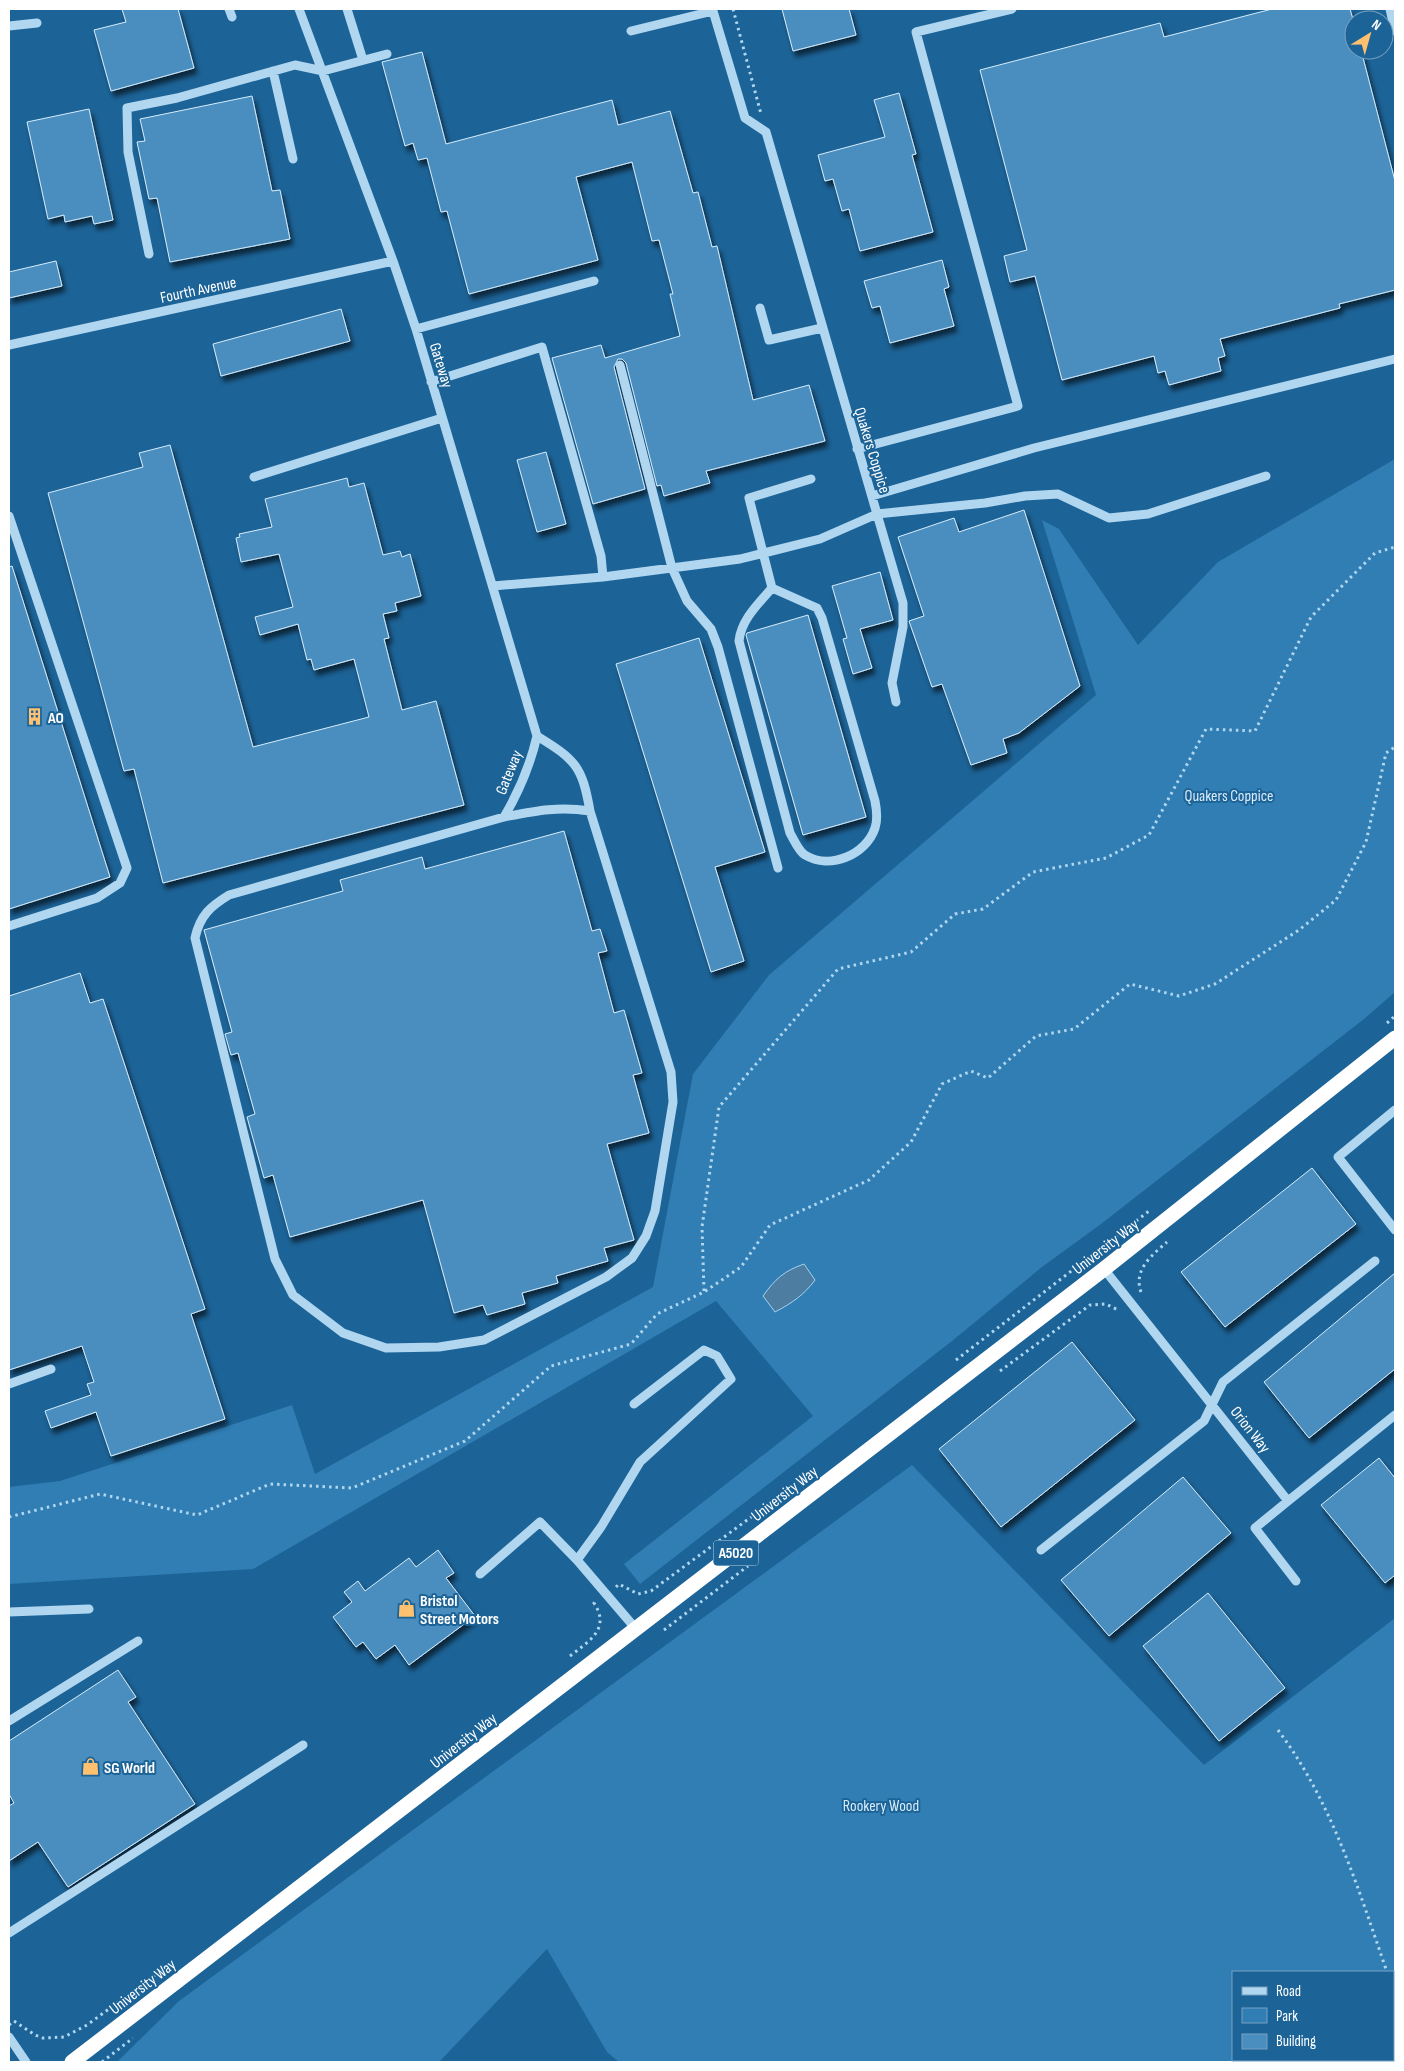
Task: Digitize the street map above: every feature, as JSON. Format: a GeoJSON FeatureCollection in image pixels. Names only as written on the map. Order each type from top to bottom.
{"type":"FeatureCollection","features":[{"type":"Feature","properties":{"kind":"highway","name":"University Way"},"geometry":{"type":"LineString","coordinates":[[72,2062],[1104,1269],[1395,1038]]}},
{"type":"Feature","properties":{"kind":"street","name":"Gateway"},"geometry":{"type":"LineString","coordinates":[[299,9],[393,261],[416,329],[537,736],[529,769],[504,817]]}},
{"type":"Feature","properties":{"kind":"street"},"geometry":{"type":"LineString","coordinates":[[347,9],[363,60]]}},
{"type":"Feature","properties":{"kind":"street"},"geometry":{"type":"LineString","coordinates":[[857,449],[1018,406],[916,32],[1012,9]]}},
{"type":"Feature","properties":{"kind":"street"},"geometry":{"type":"LineString","coordinates":[[1390,9],[1395,31]]}},
{"type":"Feature","properties":{"kind":"street"},"geometry":{"type":"LineString","coordinates":[[631,32],[713,11],[745,118],[766,132]]}},
{"type":"Feature","properties":{"kind":"street"},"geometry":{"type":"LineString","coordinates":[[9,26],[37,23]]}},
{"type":"Feature","properties":{"kind":"street"},"geometry":{"type":"LineString","coordinates":[[149,254],[128,152],[127,108],[177,98],[295,65],[323,71],[387,54]]}},
{"type":"Feature","properties":{"kind":"street"},"geometry":{"type":"LineString","coordinates":[[273,71],[293,159]]}},
{"type":"Feature","properties":{"kind":"street","name":"Quakers Coppice"},"geometry":{"type":"LineString","coordinates":[[493,586],[603,577],[764,554],[820,539],[877,514],[766,132]]}},
{"type":"Feature","properties":{"kind":"street","name":"Fourth Avenue"},"geometry":{"type":"LineString","coordinates":[[9,345],[393,261]]}},
{"type":"Feature","properties":{"kind":"street"},"geometry":{"type":"LineString","coordinates":[[416,329],[594,281]]}},
{"type":"Feature","properties":{"kind":"street"},"geometry":{"type":"LineString","coordinates":[[760,308],[769,340],[822,328]]}},
{"type":"Feature","properties":{"kind":"street"},"geometry":{"type":"LineString","coordinates":[[432,382],[542,347],[601,556],[603,577]]}},
{"type":"Feature","properties":{"kind":"street"},"geometry":{"type":"LineString","coordinates":[[872,496],[1034,448],[1395,359]]}},
{"type":"Feature","properties":{"kind":"street"},"geometry":{"type":"LineString","coordinates":[[620,365],[672,568],[687,601],[711,629],[718,647],[778,868]]}},
{"type":"Feature","properties":{"kind":"street"},"geometry":{"type":"LineString","coordinates":[[254,477],[442,418]]}},
{"type":"Feature","properties":{"kind":"street"},"geometry":{"type":"LineString","coordinates":[[896,702],[892,683],[903,627],[903,603],[877,514],[985,503],[1025,496],[1058,494],[1109,518],[1148,514],[1266,476]]}},
{"type":"Feature","properties":{"kind":"street"},"geometry":{"type":"LineString","coordinates":[[772,588],[749,498],[811,479]]}},
{"type":"Feature","properties":{"kind":"street"},"geometry":{"type":"LineString","coordinates":[[9,516],[127,868],[120,883],[97,898],[9,926]]}},
{"type":"Feature","properties":{"kind":"street"},"geometry":{"type":"LineString","coordinates":[[772,588],[817,608],[822,618],[875,801],[877,815],[874,829],[866,843],[856,852],[838,860],[821,861],[803,855],[790,833],[739,641],[740,630],[754,608],[772,588]]}},
{"type":"Feature","properties":{"kind":"street","name":"Gateway"},"geometry":{"type":"LineString","coordinates":[[537,736],[561,750],[573,762],[584,781],[590,811],[671,1072],[673,1102],[656,1211],[646,1236],[632,1258],[606,1277],[484,1340],[439,1347],[386,1348],[343,1333],[293,1295],[275,1259],[195,938],[198,923],[210,906],[230,895],[504,817],[542,809],[567,807],[590,811]]}},
{"type":"Feature","properties":{"kind":"street"},"geometry":{"type":"LineString","coordinates":[[1395,1110],[1338,1157],[1395,1230]]}},
{"type":"Feature","properties":{"kind":"street"},"geometry":{"type":"LineString","coordinates":[[1041,1550],[1204,1421],[1223,1382],[1375,1261]]}},
{"type":"Feature","properties":{"kind":"street","name":"Orion Way"},"geometry":{"type":"LineString","coordinates":[[1104,1269],[1288,1501]]}},
{"type":"Feature","properties":{"kind":"street"},"geometry":{"type":"LineString","coordinates":[[577,1560],[601,1526],[640,1462],[731,1379],[717,1356],[704,1350],[634,1404]]}},
{"type":"Feature","properties":{"kind":"street"},"geometry":{"type":"LineString","coordinates":[[9,1384],[51,1369]]}},
{"type":"Feature","properties":{"kind":"street"},"geometry":{"type":"LineString","coordinates":[[1296,1581],[1255,1528],[1395,1415]]}},
{"type":"Feature","properties":{"kind":"street"},"geometry":{"type":"LineString","coordinates":[[480,1574],[540,1522],[577,1560],[636,1630]]}},
{"type":"Feature","properties":{"kind":"street"},"geometry":{"type":"LineString","coordinates":[[9,1612],[88,1609]]}},
{"type":"Feature","properties":{"kind":"street"},"geometry":{"type":"LineString","coordinates":[[9,1721],[138,1641]]}},
{"type":"Feature","properties":{"kind":"street"},"geometry":{"type":"LineString","coordinates":[[9,1933],[303,1745]]}},
{"type":"Feature","properties":{"kind":"street"},"geometry":{"type":"LineString","coordinates":[[9,2037],[26,2062]]}},
{"type":"Feature","properties":{"kind":"path"},"geometry":{"type":"LineString","coordinates":[[733,9],[766,132]]}},
{"type":"Feature","properties":{"kind":"path"},"geometry":{"type":"LineString","coordinates":[[704,1292],[702,1227],[718,1107],[838,969],[911,952],[955,914],[984,909],[1033,872],[1106,858],[1149,835],[1206,729],[1255,731],[1311,617],[1375,553],[1395,547]]}},
{"type":"Feature","properties":{"kind":"path"},"geometry":{"type":"LineString","coordinates":[[9,1517],[100,1494],[197,1515],[270,1484],[352,1488],[465,1441],[551,1366],[630,1344],[657,1314],[704,1292],[741,1267],[770,1225],[868,1180],[911,1142],[942,1084],[971,1071],[988,1078],[1036,1036],[1074,1029],[1130,984],[1180,996],[1215,984],[1299,930],[1336,900],[1366,842],[1386,753],[1395,746]]}},
{"type":"Feature","properties":{"kind":"path"},"geometry":{"type":"LineString","coordinates":[[1382,1028],[1395,1016]]}},
{"type":"Feature","properties":{"kind":"path"},"geometry":{"type":"LineString","coordinates":[[950,1366],[1154,1206]]}},
{"type":"Feature","properties":{"kind":"path"},"geometry":{"type":"LineString","coordinates":[[567,1659],[598,1630],[601,1624],[600,1614],[594,1603],[619,1584],[625,1590],[638,1594],[652,1591],[782,1494]]}},
{"type":"Feature","properties":{"kind":"path"},"geometry":{"type":"LineString","coordinates":[[1278,1730],[1326,1807],[1356,1880],[1387,1971]]}},
{"type":"Feature","properties":{"kind":"path"},"geometry":{"type":"LineString","coordinates":[[9,2025],[14,2021],[27,2032],[43,2038],[64,2037],[75,2033],[176,1960]]}},
{"type":"Feature","properties":{"kind":"green space","name":"Quakers Coppice"},"geometry":{"type":"Polygon","coordinates":[[[1395,459],[1395,992],[1364,1019],[1101,1224],[1042,1267],[952,1341],[640,1584],[624,1564],[813,1416],[716,1301],[253,1569],[9,1584],[9,1487],[60,1481],[292,1405],[315,1474],[653,1287],[693,1074],[769,975],[1096,695],[1042,520],[1059,529],[1138,645],[1218,562],[1395,459]]]}},
{"type":"Feature","properties":{"kind":"green space","name":"Rookery Wood"},"geometry":{"type":"Polygon","coordinates":[[[912,1465],[1204,1765],[1395,1618],[1395,2062],[619,2062],[607,2052],[547,1949],[439,2062],[117,2062],[179,2001],[912,1465]]]}},
{"type":"Feature","properties":{"kind":"shaded area"},"geometry":{"type":"Polygon","coordinates":[[[804,1264],[815,1280],[797,1298],[775,1312],[763,1296],[780,1276],[804,1264]]]}},
{"type":"Feature","properties":{"kind":"building"},"geometry":{"type":"Polygon","coordinates":[[[122,9],[178,9],[194,68],[111,91],[94,30],[126,22],[122,9]]]}},
{"type":"Feature","properties":{"kind":"building"},"geometry":{"type":"Polygon","coordinates":[[[782,9],[849,9],[856,35],[793,51],[782,9]]]}},
{"type":"Feature","properties":{"kind":"building"},"geometry":{"type":"Polygon","coordinates":[[[1272,9],[1350,9],[1344,10],[1344,60],[1364,60],[1395,181],[1395,290],[1339,304],[1340,308],[1220,339],[1225,356],[1218,358],[1221,371],[1169,385],[1165,371],[1158,373],[1154,356],[1062,380],[1035,276],[1010,282],[1004,256],[1027,250],[980,70],[1160,23],[1164,37],[1272,9]]]}},
{"type":"Feature","properties":{"kind":"building"},"geometry":{"type":"Polygon","coordinates":[[[422,52],[446,144],[612,100],[618,125],[670,111],[693,193],[698,192],[712,247],[717,246],[753,400],[809,385],[825,441],[706,471],[710,483],[664,496],[661,485],[657,486],[626,363],[622,359],[618,359],[614,367],[645,489],[593,504],[552,358],[601,345],[605,358],[680,336],[670,294],[673,294],[659,240],[652,241],[632,162],[576,177],[598,260],[469,294],[447,211],[441,212],[427,158],[418,160],[413,143],[405,146],[382,62],[422,52]]]}},
{"type":"Feature","properties":{"kind":"building"},"geometry":{"type":"Polygon","coordinates":[[[899,93],[916,154],[912,155],[933,232],[860,251],[849,209],[842,211],[833,179],[825,181],[818,155],[885,137],[874,100],[899,93]]]}},
{"type":"Feature","properties":{"kind":"building"},"geometry":{"type":"Polygon","coordinates":[[[252,96],[272,191],[280,190],[290,239],[170,262],[157,198],[149,199],[137,142],[145,141],[140,119],[252,96]]]}},
{"type":"Feature","properties":{"kind":"building"},"geometry":{"type":"Polygon","coordinates":[[[89,109],[113,220],[94,224],[92,216],[65,222],[64,215],[48,219],[27,122],[89,109]]]}},
{"type":"Feature","properties":{"kind":"building"},"geometry":{"type":"Polygon","coordinates":[[[942,260],[949,287],[944,289],[954,326],[890,343],[880,306],[872,308],[864,281],[942,260]]]}},
{"type":"Feature","properties":{"kind":"building"},"geometry":{"type":"Polygon","coordinates":[[[56,261],[62,286],[9,298],[9,272],[56,261]]]}},
{"type":"Feature","properties":{"kind":"building"},"geometry":{"type":"Polygon","coordinates":[[[341,309],[350,341],[221,376],[213,344],[341,309]]]}},
{"type":"Feature","properties":{"kind":"building"},"geometry":{"type":"Polygon","coordinates":[[[170,445],[253,747],[369,717],[354,659],[314,670],[311,659],[307,660],[298,624],[260,635],[255,617],[293,607],[279,554],[241,562],[236,538],[240,537],[239,534],[272,527],[265,499],[347,478],[349,487],[364,483],[383,555],[400,551],[402,557],[410,554],[421,596],[395,603],[397,611],[383,614],[389,638],[384,639],[402,710],[436,701],[464,805],[163,883],[134,769],[124,771],[48,493],[143,467],[139,453],[170,445]]]}},
{"type":"Feature","properties":{"kind":"building"},"geometry":{"type":"Polygon","coordinates":[[[546,452],[566,524],[537,532],[517,460],[546,452]]]}},
{"type":"Feature","properties":{"kind":"building"},"geometry":{"type":"Polygon","coordinates":[[[1024,510],[1080,686],[1019,733],[1003,739],[1007,753],[971,765],[942,684],[932,687],[909,621],[924,616],[898,537],[954,518],[959,532],[1024,510]]]}},
{"type":"Feature","properties":{"kind":"building","name":"AO"},"geometry":{"type":"Polygon","coordinates":[[[12,566],[110,877],[9,909],[9,567],[12,566]]]}},
{"type":"Feature","properties":{"kind":"building"},"geometry":{"type":"Polygon","coordinates":[[[880,572],[893,620],[860,629],[872,668],[853,674],[843,639],[847,638],[832,586],[880,572]]]}},
{"type":"Feature","properties":{"kind":"building"},"geometry":{"type":"Polygon","coordinates":[[[808,615],[866,817],[803,835],[746,635],[747,633],[808,615]]]}},
{"type":"Feature","properties":{"kind":"building"},"geometry":{"type":"Polygon","coordinates":[[[699,638],[765,852],[715,867],[744,961],[711,972],[616,664],[699,638]]]}},
{"type":"Feature","properties":{"kind":"building"},"geometry":{"type":"Polygon","coordinates":[[[564,831],[592,931],[600,929],[607,951],[598,953],[614,1013],[624,1010],[642,1073],[633,1075],[649,1133],[607,1144],[634,1240],[604,1248],[608,1261],[556,1276],[558,1283],[522,1293],[525,1304],[487,1315],[483,1305],[454,1313],[423,1200],[290,1237],[273,1175],[264,1178],[247,1117],[255,1114],[238,1053],[231,1055],[225,1034],[232,1032],[204,930],[343,891],[340,880],[422,857],[425,869],[564,831]]]}},
{"type":"Feature","properties":{"kind":"building"},"geometry":{"type":"Polygon","coordinates":[[[80,973],[90,1003],[103,999],[205,1309],[191,1314],[225,1419],[111,1456],[96,1412],[51,1428],[45,1411],[91,1395],[87,1384],[94,1382],[82,1346],[9,1370],[9,996],[80,973]]]}},
{"type":"Feature","properties":{"kind":"building"},"geometry":{"type":"Polygon","coordinates":[[[1312,1168],[1356,1224],[1225,1327],[1181,1272],[1312,1168]]]}},
{"type":"Feature","properties":{"kind":"building"},"geometry":{"type":"Polygon","coordinates":[[[1395,1273],[1395,1369],[1309,1438],[1264,1382],[1395,1273]]]}},
{"type":"Feature","properties":{"kind":"building"},"geometry":{"type":"Polygon","coordinates":[[[1072,1342],[1135,1420],[1001,1527],[939,1449],[1072,1342]]]}},
{"type":"Feature","properties":{"kind":"building"},"geometry":{"type":"Polygon","coordinates":[[[1379,1458],[1395,1478],[1395,1575],[1385,1583],[1321,1505],[1379,1458]]]}},
{"type":"Feature","properties":{"kind":"building"},"geometry":{"type":"Polygon","coordinates":[[[1183,1477],[1231,1533],[1109,1636],[1061,1580],[1183,1477]]]}},
{"type":"Feature","properties":{"kind":"building","name":"Bristol Street Motors"},"geometry":{"type":"Polygon","coordinates":[[[438,1550],[454,1573],[446,1578],[475,1616],[409,1665],[395,1645],[376,1659],[363,1642],[356,1647],[333,1617],[352,1602],[344,1592],[358,1581],[365,1591],[409,1558],[416,1567],[438,1550]]]}},
{"type":"Feature","properties":{"kind":"building"},"geometry":{"type":"Polygon","coordinates":[[[1208,1593],[1285,1688],[1219,1741],[1143,1646],[1208,1593]]]}},
{"type":"Feature","properties":{"kind":"building","name":"SG World"},"geometry":{"type":"Polygon","coordinates":[[[118,1670],[136,1697],[128,1702],[195,1804],[68,1887],[38,1842],[9,1861],[9,1806],[14,1803],[9,1794],[9,1741],[118,1670]]]}},
{"type":"Feature","properties":{"kind":"place","name":"AO"},"geometry":{"type":"Point","coordinates":[34,717]}},
{"type":"Feature","properties":{"kind":"place","name":"Bristol Street Motors"},"geometry":{"type":"Point","coordinates":[406,1609]}},
{"type":"Feature","properties":{"kind":"place","name":"SG World"},"geometry":{"type":"Point","coordinates":[90,1767]}}]}
